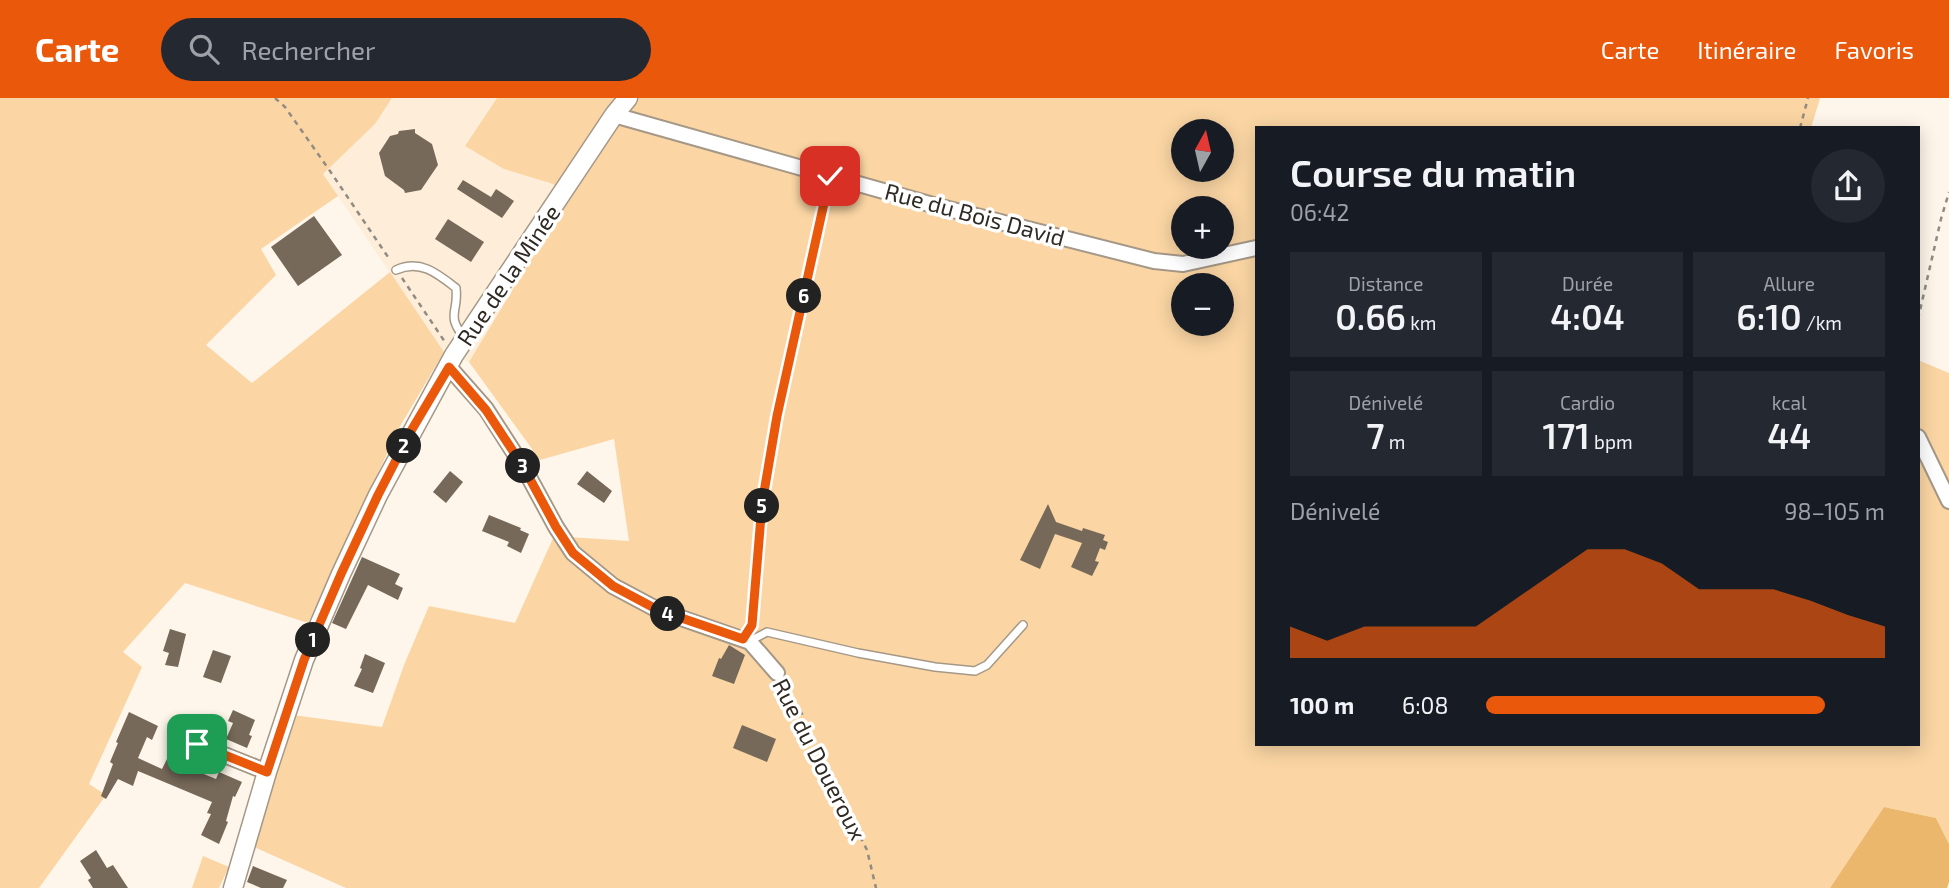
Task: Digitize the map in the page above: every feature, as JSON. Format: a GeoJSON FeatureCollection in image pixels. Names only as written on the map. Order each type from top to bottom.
{"type":"FeatureCollection","features":[{"type":"Feature","properties":{"kind":"street","name":"Rue de la Minée"},"geometry":{"type":"LineString","coordinates":[[233,888],[304,660],[384,484],[451,361],[614,115],[628,98]]}},
{"type":"Feature","properties":{"kind":"street","name":"Rue du Bois David"},"geometry":{"type":"LineString","coordinates":[[614,115],[933,205],[1154,261],[1183,264],[1255,248]]}},
{"type":"Feature","properties":{"kind":"street"},"geometry":{"type":"LineString","coordinates":[[451,361],[524,468],[573,553],[613,586],[658,610],[746,640]]}},
{"type":"Feature","properties":{"kind":"street"},"geometry":{"type":"LineString","coordinates":[[1920,440],[1949,501]]}},
{"type":"Feature","properties":{"kind":"street","name":"Rue du Doueroux"},"geometry":{"type":"LineString","coordinates":[[746,640],[777,673]]}},
{"type":"Feature","properties":{"kind":"street"},"geometry":{"type":"LineString","coordinates":[[183,743],[197,744],[267,772]]}},
{"type":"Feature","properties":{"kind":"lane"},"geometry":{"type":"LineString","coordinates":[[396,270],[407,265],[420,267],[433,271],[456,288],[453,317],[455,327],[465,339]]}},
{"type":"Feature","properties":{"kind":"lane"},"geometry":{"type":"LineString","coordinates":[[746,640],[767,632],[858,653],[935,667],[975,671],[988,665],[1023,625]]}},
{"type":"Feature","properties":{"kind":"path"},"geometry":{"type":"LineString","coordinates":[[275,98],[285,107],[396,270],[451,361]]}},
{"type":"Feature","properties":{"kind":"path"},"geometry":{"type":"LineString","coordinates":[[1801,126],[1808,98]]}},
{"type":"Feature","properties":{"kind":"path"},"geometry":{"type":"LineString","coordinates":[[746,640],[752,625],[762,504],[777,416],[830,176]]}},
{"type":"Feature","properties":{"kind":"path"},"geometry":{"type":"LineString","coordinates":[[1920,310],[1949,192]]}},
{"type":"Feature","properties":{"kind":"path","name":"Rue du Doueroux"},"geometry":{"type":"LineString","coordinates":[[777,673],[802,715],[867,850],[876,888]]}},
{"type":"Feature","properties":{"kind":"shaded area"},"geometry":{"type":"Polygon","coordinates":[[[0,98],[392,98],[375,124],[323,174],[338,196],[261,249],[276,275],[206,345],[252,383],[390,272],[444,352],[399,428],[308,623],[185,583],[123,652],[142,667],[89,784],[106,795],[39,888],[0,888],[0,98]]]}},
{"type":"Feature","properties":{"kind":"shaded area"},"geometry":{"type":"Polygon","coordinates":[[[392,98],[497,98],[465,146],[571,193],[469,362],[444,352],[323,174],[375,124],[392,98]]]}},
{"type":"Feature","properties":{"kind":"shaded area"},"geometry":{"type":"Polygon","coordinates":[[[497,98],[1820,98],[1812,126],[1255,126],[1255,746],[1920,746],[1920,361],[1949,373],[1949,844],[1936,818],[1884,807],[1830,888],[346,888],[254,847],[293,715],[382,727],[429,606],[515,623],[554,536],[629,541],[614,439],[540,460],[469,362],[571,193],[550,183],[504,169],[465,146],[497,98]]]}},
{"type":"Feature","properties":{"kind":"shaded area"},"geometry":{"type":"Polygon","coordinates":[[[1884,807],[1936,818],[1949,844],[1947,888],[1830,888],[1884,807]]]}},
{"type":"Feature","properties":{"kind":"shaded area"},"geometry":{"type":"Polygon","coordinates":[[[203,856],[229,867],[219,888],[192,888],[203,856]]]}},
{"type":"Feature","properties":{"kind":"building"},"geometry":{"type":"Polygon","coordinates":[[[415,129],[415,133],[432,144],[438,165],[421,190],[405,193],[385,176],[379,153],[390,136],[398,134],[399,131],[415,129]]]}},
{"type":"Feature","properties":{"kind":"building"},"geometry":{"type":"Polygon","coordinates":[[[463,180],[491,197],[496,189],[514,201],[502,218],[457,189],[463,180]]]}},
{"type":"Feature","properties":{"kind":"building"},"geometry":{"type":"Polygon","coordinates":[[[314,216],[342,255],[298,286],[271,247],[314,216]]]}},
{"type":"Feature","properties":{"kind":"building"},"geometry":{"type":"Polygon","coordinates":[[[448,219],[484,242],[471,262],[435,239],[448,219]]]}},
{"type":"Feature","properties":{"kind":"building"},"geometry":{"type":"Polygon","coordinates":[[[450,471],[463,482],[446,503],[433,492],[450,471]]]}},
{"type":"Feature","properties":{"kind":"building"},"geometry":{"type":"Polygon","coordinates":[[[587,471],[612,491],[604,503],[577,484],[587,471]]]}},
{"type":"Feature","properties":{"kind":"building"},"geometry":{"type":"Polygon","coordinates":[[[1048,504],[1056,522],[1105,535],[1103,540],[1108,542],[1105,550],[1100,548],[1095,561],[1099,562],[1092,576],[1071,567],[1082,543],[1055,534],[1040,569],[1020,560],[1048,504]]]}},
{"type":"Feature","properties":{"kind":"building"},"geometry":{"type":"Polygon","coordinates":[[[489,515],[529,534],[521,553],[507,546],[509,542],[482,531],[489,515]]]}},
{"type":"Feature","properties":{"kind":"building"},"geometry":{"type":"Polygon","coordinates":[[[362,557],[400,574],[395,584],[403,588],[398,600],[368,585],[346,629],[332,623],[362,557]]]}},
{"type":"Feature","properties":{"kind":"building"},"geometry":{"type":"Polygon","coordinates":[[[170,629],[186,634],[178,667],[165,665],[169,653],[163,651],[170,629]]]}},
{"type":"Feature","properties":{"kind":"building"},"geometry":{"type":"Polygon","coordinates":[[[729,645],[745,655],[734,684],[712,676],[719,658],[721,659],[729,645]]]}},
{"type":"Feature","properties":{"kind":"building"},"geometry":{"type":"Polygon","coordinates":[[[213,650],[231,656],[221,683],[203,677],[213,650]]]}},
{"type":"Feature","properties":{"kind":"building"},"geometry":{"type":"Polygon","coordinates":[[[365,654],[385,663],[373,693],[354,686],[365,654]]]}},
{"type":"Feature","properties":{"kind":"building"},"geometry":{"type":"Polygon","coordinates":[[[233,710],[255,720],[247,748],[226,739],[233,723],[228,721],[233,710]]]}},
{"type":"Feature","properties":{"kind":"building"},"geometry":{"type":"Polygon","coordinates":[[[129,712],[158,726],[152,740],[147,737],[138,758],[162,769],[167,759],[216,779],[219,772],[242,782],[235,797],[233,796],[226,821],[228,822],[219,844],[201,835],[211,814],[207,813],[212,802],[138,771],[133,786],[118,779],[106,799],[101,796],[113,764],[110,762],[118,743],[116,742],[129,712]]]}},
{"type":"Feature","properties":{"kind":"building"},"geometry":{"type":"Polygon","coordinates":[[[742,725],[776,739],[767,762],[733,748],[742,725]]]}},
{"type":"Feature","properties":{"kind":"building"},"geometry":{"type":"Polygon","coordinates":[[[96,850],[107,868],[113,865],[128,888],[93,888],[88,880],[91,878],[80,861],[96,850]]]}},
{"type":"Feature","properties":{"kind":"building"},"geometry":{"type":"Polygon","coordinates":[[[253,866],[287,880],[283,888],[261,888],[247,882],[253,866]]]}},
{"type":"Feature","properties":{"kind":"route"},"geometry":{"type":"LineString","coordinates":[[197,744],[267,772],[304,660],[341,574],[411,431],[449,367],[486,410],[524,468],[573,553],[613,586],[658,610],[743,639],[752,625],[762,504],[777,416],[830,176]]}}]}
